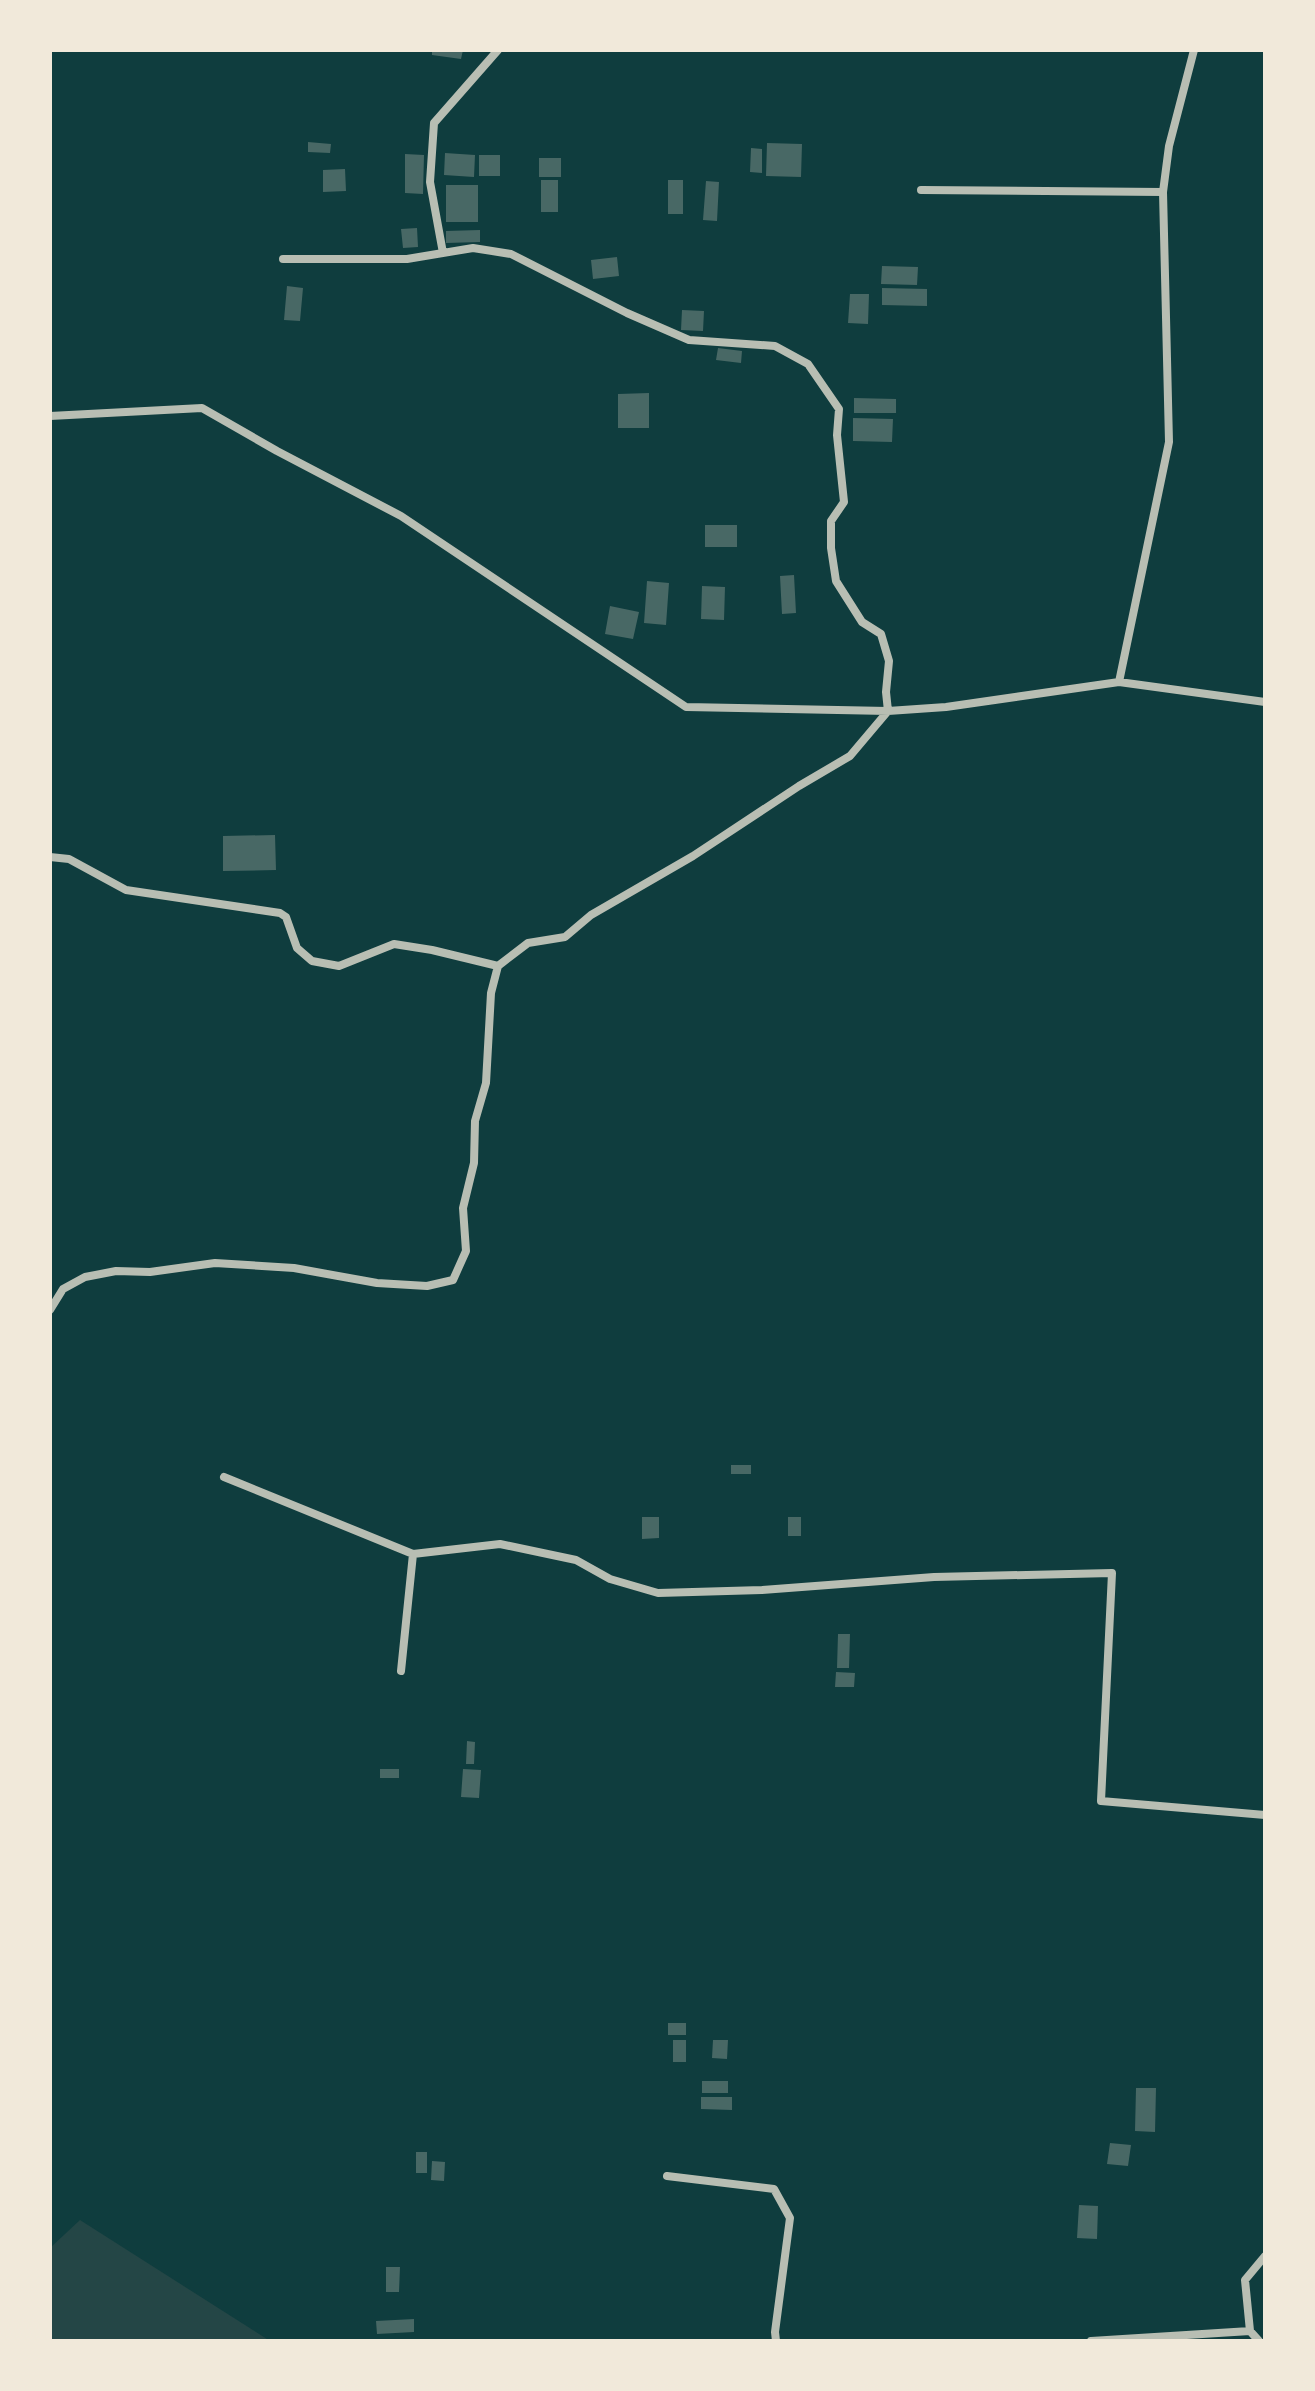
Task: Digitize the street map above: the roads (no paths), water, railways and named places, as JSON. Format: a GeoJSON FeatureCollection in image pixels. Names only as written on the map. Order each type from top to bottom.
{"type":"FeatureCollection","features":[{"type":"Feature","properties":{"kind":"street"},"geometry":{"type":"LineString","coordinates":[[443,253],[430,182],[434,123],[498,50]]}},
{"type":"Feature","properties":{"kind":"street"},"geometry":{"type":"LineString","coordinates":[[1119,682],[1169,442],[1163,192],[1169,146],[1194,50]]}},
{"type":"Feature","properties":{"kind":"street"},"geometry":{"type":"LineString","coordinates":[[921,190],[1163,192]]}},
{"type":"Feature","properties":{"kind":"street"},"geometry":{"type":"LineString","coordinates":[[50,1310],[63,1289],[85,1277],[116,1271],[150,1272],[215,1263],[294,1268],[377,1283],[427,1286],[453,1280],[466,1251],[463,1208],[474,1163],[475,1121],[486,1083],[491,993],[498,966],[528,943],[565,937],[591,915],[693,856],[850,756],[888,711],[889,661],[881,634],[862,622],[836,581],[831,521],[844,502],[837,435],[839,409],[808,364],[775,346],[689,340],[627,313],[511,254],[473,248],[407,259],[283,259]]}},
{"type":"Feature","properties":{"kind":"street"},"geometry":{"type":"LineString","coordinates":[[50,416],[202,408],[401,516],[686,707],[888,711],[946,707],[1119,682],[1265,702]]}},
{"type":"Feature","properties":{"kind":"street"},"geometry":{"type":"LineString","coordinates":[[50,857],[69,859],[126,890],[280,913],[286,917],[297,948],[312,961],[339,966],[394,944],[498,966]]}},
{"type":"Feature","properties":{"kind":"street"},"geometry":{"type":"LineString","coordinates":[[224,1477],[413,1554],[500,1544],[576,1560],[610,1579],[658,1593],[762,1590],[934,1577],[1112,1573],[1101,1801],[1265,1815]]}},
{"type":"Feature","properties":{"kind":"street"},"geometry":{"type":"LineString","coordinates":[[401,1671],[413,1554]]}},
{"type":"Feature","properties":{"kind":"street"},"geometry":{"type":"LineString","coordinates":[[667,2176],[774,2189],[790,2218],[776,2341]]}},
{"type":"Feature","properties":{"kind":"street"},"geometry":{"type":"LineString","coordinates":[[1259,2341],[1250,2331],[1245,2280],[1265,2256]]}},
{"type":"Feature","properties":{"kind":"street"},"geometry":{"type":"LineString","coordinates":[[1091,2341],[1250,2331]]}}]}
